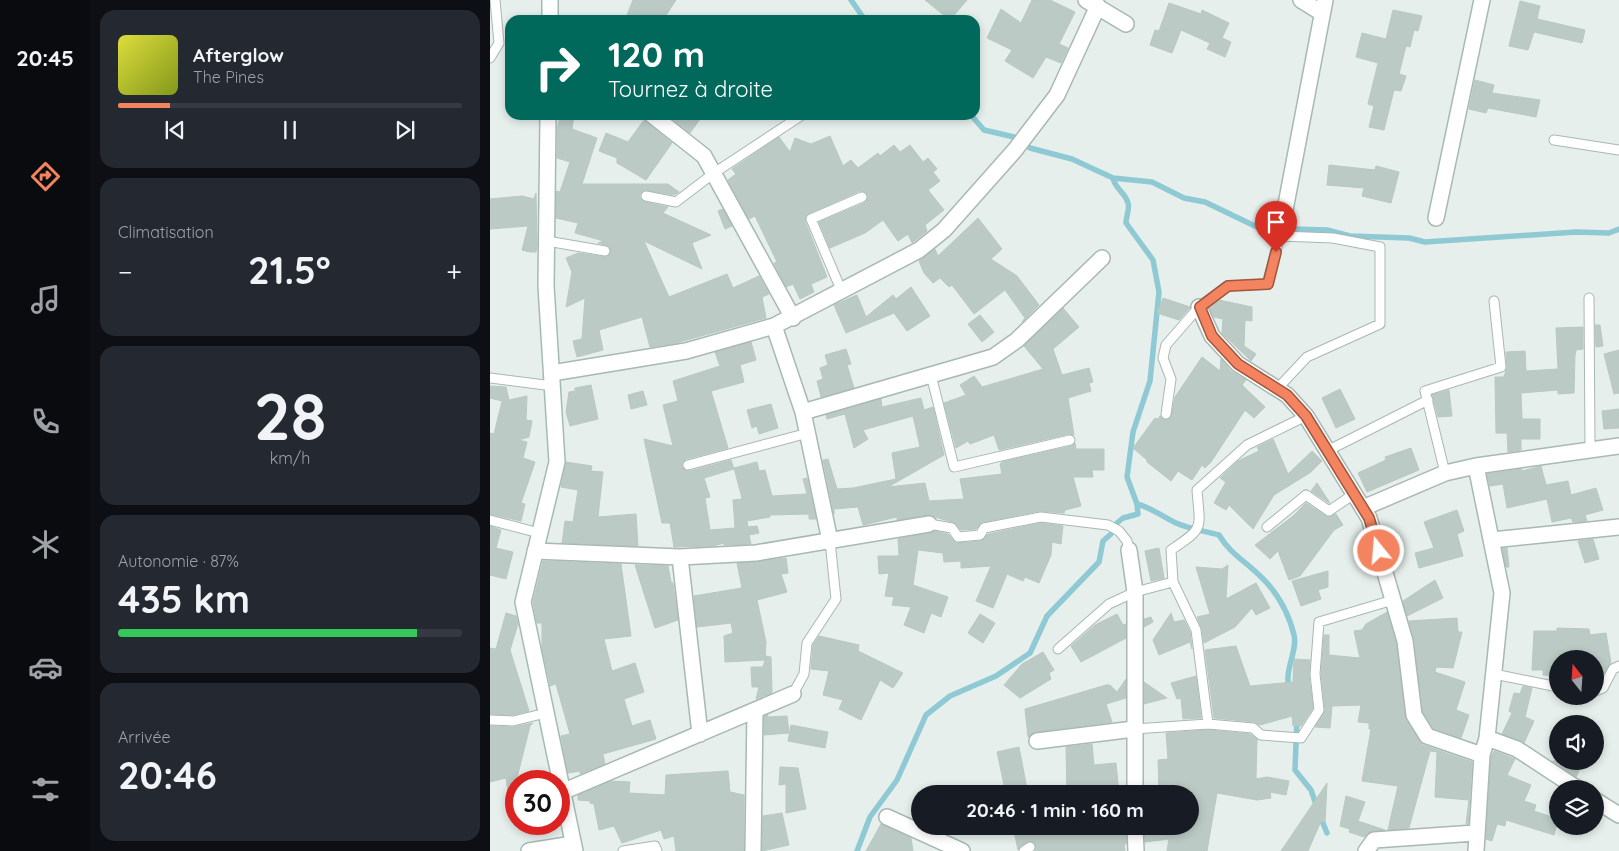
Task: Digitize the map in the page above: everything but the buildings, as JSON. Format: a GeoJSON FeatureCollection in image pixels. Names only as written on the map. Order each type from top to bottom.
{"type":"FeatureCollection","features":[{"type":"Feature","properties":{"kind":"street"},"geometry":{"type":"LineString","coordinates":[[550,0],[550,15]]}},
{"type":"Feature","properties":{"kind":"street"},"geometry":{"type":"LineString","coordinates":[[1280,231],[1324,7],[1301,0]]}},
{"type":"Feature","properties":{"kind":"street"},"geometry":{"type":"LineString","coordinates":[[1436,218],[1482,0]]}},
{"type":"Feature","properties":{"kind":"street"},"geometry":{"type":"LineString","coordinates":[[552,379],[686,351],[774,326],[794,318],[918,250],[944,230],[1015,150],[1057,95],[1092,3],[1126,24]]}},
{"type":"Feature","properties":{"kind":"street"},"geometry":{"type":"LineString","coordinates":[[548,120],[546,286],[557,462],[523,602],[558,770]]}},
{"type":"Feature","properties":{"kind":"street"},"geometry":{"type":"LineString","coordinates":[[658,120],[704,156],[794,318]]}},
{"type":"Feature","properties":{"kind":"street"},"geometry":{"type":"LineString","coordinates":[[803,412],[993,357],[1009,346],[1102,258]]}},
{"type":"Feature","properties":{"kind":"street"},"geometry":{"type":"LineString","coordinates":[[1200,307],[1212,336],[1238,364],[1287,395],[1306,416],[1369,518],[1405,641],[1414,715],[1427,736],[1482,755]]}},
{"type":"Feature","properties":{"kind":"street"},"geometry":{"type":"LineString","coordinates":[[774,326],[803,412],[830,541]]}},
{"type":"Feature","properties":{"kind":"street"},"geometry":{"type":"LineString","coordinates":[[1363,508],[1445,473],[1476,466],[1619,446]]}},
{"type":"Feature","properties":{"kind":"street"},"geometry":{"type":"LineString","coordinates":[[1476,466],[1502,593],[1487,738],[1482,755],[1475,833],[1476,851]]}},
{"type":"Feature","properties":{"kind":"street"},"geometry":{"type":"LineString","coordinates":[[535,551],[680,557],[756,553],[929,524]]}},
{"type":"Feature","properties":{"kind":"street"},"geometry":{"type":"LineString","coordinates":[[1492,540],[1619,527]]}},
{"type":"Feature","properties":{"kind":"street"},"geometry":{"type":"LineString","coordinates":[[1129,550],[1135,592],[1135,785]]}},
{"type":"Feature","properties":{"kind":"street"},"geometry":{"type":"LineString","coordinates":[[680,557],[700,734]]}},
{"type":"Feature","properties":{"kind":"street"},"geometry":{"type":"LineString","coordinates":[[570,789],[793,694]]}},
{"type":"Feature","properties":{"kind":"street"},"geometry":{"type":"LineString","coordinates":[[753,851],[755,711]]}},
{"type":"Feature","properties":{"kind":"street"},"geometry":{"type":"LineString","coordinates":[[1037,741],[1134,729]]}},
{"type":"Feature","properties":{"kind":"street"},"geometry":{"type":"LineString","coordinates":[[1487,738],[1517,748],[1565,780]]}},
{"type":"Feature","properties":{"kind":"street"},"geometry":{"type":"LineString","coordinates":[[1604,804],[1617,809]]}},
{"type":"Feature","properties":{"kind":"street"},"geometry":{"type":"LineString","coordinates":[[887,817],[962,851]]}},
{"type":"Feature","properties":{"kind":"street"},"geometry":{"type":"LineString","coordinates":[[529,851],[574,847],[570,829]]}},
{"type":"Feature","properties":{"kind":"street"},"geometry":{"type":"LineString","coordinates":[[1366,851],[1374,840],[1475,833]]}},
{"type":"Feature","properties":{"kind":"street"},"geometry":{"type":"LineString","coordinates":[[1136,835],[1136,851]]}},
{"type":"Feature","properties":{"kind":"lane"},"geometry":{"type":"LineString","coordinates":[[490,58],[500,44],[495,0]]}},
{"type":"Feature","properties":{"kind":"lane"},"geometry":{"type":"LineString","coordinates":[[646,196],[676,202],[714,173],[794,120]]}},
{"type":"Feature","properties":{"kind":"lane"},"geometry":{"type":"LineString","coordinates":[[1554,140],[1619,150]]}},
{"type":"Feature","properties":{"kind":"lane"},"geometry":{"type":"LineString","coordinates":[[842,292],[811,219],[862,197]]}},
{"type":"Feature","properties":{"kind":"lane"},"geometry":{"type":"LineString","coordinates":[[1166,414],[1171,378],[1163,358],[1166,345],[1200,307],[1228,286],[1268,284],[1280,231],[1380,247],[1380,324],[1307,357],[1277,389]]}},
{"type":"Feature","properties":{"kind":"lane"},"geometry":{"type":"LineString","coordinates":[[547,241],[605,251]]}},
{"type":"Feature","properties":{"kind":"lane"},"geometry":{"type":"LineString","coordinates":[[1589,298],[1590,450]]}},
{"type":"Feature","properties":{"kind":"lane"},"geometry":{"type":"LineString","coordinates":[[1445,473],[1425,391],[1501,367],[1494,300]]}},
{"type":"Feature","properties":{"kind":"lane"},"geometry":{"type":"LineString","coordinates":[[930,375],[954,467],[1070,440]]}},
{"type":"Feature","properties":{"kind":"lane"},"geometry":{"type":"LineString","coordinates":[[490,378],[552,379]]}},
{"type":"Feature","properties":{"kind":"lane"},"geometry":{"type":"LineString","coordinates":[[1327,452],[1428,400]]}},
{"type":"Feature","properties":{"kind":"lane"},"geometry":{"type":"LineString","coordinates":[[1208,724],[1196,630],[1173,582],[1171,550],[1197,530],[1197,490],[1247,445],[1306,416]]}},
{"type":"Feature","properties":{"kind":"lane"},"geometry":{"type":"LineString","coordinates":[[688,465],[808,433]]}},
{"type":"Feature","properties":{"kind":"lane"},"geometry":{"type":"LineString","coordinates":[[1267,528],[1306,494],[1328,511],[1354,494]]}},
{"type":"Feature","properties":{"kind":"lane"},"geometry":{"type":"LineString","coordinates":[[929,524],[952,528],[958,537],[980,534],[984,528],[1041,517],[1108,525],[1118,531],[1127,541],[1129,550]]}},
{"type":"Feature","properties":{"kind":"lane"},"geometry":{"type":"LineString","coordinates":[[490,520],[539,533]]}},
{"type":"Feature","properties":{"kind":"lane"},"geometry":{"type":"LineString","coordinates":[[793,694],[804,674],[807,643],[836,600],[830,541]]}},
{"type":"Feature","properties":{"kind":"lane"},"geometry":{"type":"LineString","coordinates":[[1058,648],[1109,604],[1135,592],[1173,582]]}},
{"type":"Feature","properties":{"kind":"lane"},"geometry":{"type":"LineString","coordinates":[[1134,729],[1208,724],[1253,728],[1261,735],[1301,738],[1319,710],[1315,674],[1319,622],[1393,600]]}},
{"type":"Feature","properties":{"kind":"lane"},"geometry":{"type":"LineString","coordinates":[[1604,686],[1613,669],[1619,666]]}},
{"type":"Feature","properties":{"kind":"lane"},"geometry":{"type":"LineString","coordinates":[[1494,674],[1549,684]]}},
{"type":"Feature","properties":{"kind":"lane"},"geometry":{"type":"LineString","coordinates":[[490,720],[513,720],[546,713]]}},
{"type":"Feature","properties":{"kind":"lane"},"geometry":{"type":"LineString","coordinates":[[623,851],[655,846],[657,851]]}},
{"type":"Feature","properties":{"kind":"waterway"},"geometry":{"type":"LineString","coordinates":[[851,0],[862,15]]}},
{"type":"Feature","properties":{"kind":"waterway"},"geometry":{"type":"LineString","coordinates":[[975,120],[984,130],[1014,137],[1030,148],[1072,159],[1113,178],[1152,182],[1184,198],[1205,202],[1259,228],[1327,230],[1350,236],[1409,238],[1425,242],[1576,232],[1609,233],[1619,229]]}},
{"type":"Feature","properties":{"kind":"waterway"},"geometry":{"type":"LineString","coordinates":[[1113,178],[1128,203],[1126,223],[1153,260],[1159,292],[1150,381],[1133,432],[1127,477],[1137,504],[1181,525],[1219,535],[1232,551],[1252,568],[1275,593],[1285,609],[1295,641],[1288,674],[1289,688]]}},
{"type":"Feature","properties":{"kind":"waterway"},"geometry":{"type":"LineString","coordinates":[[857,851],[870,817],[897,780],[926,715],[950,696],[996,676],[1030,653],[1047,616],[1099,562],[1103,541],[1111,534],[1117,523],[1123,518],[1138,514],[1137,504]]}},
{"type":"Feature","properties":{"kind":"waterway"},"geometry":{"type":"LineString","coordinates":[[1297,718],[1295,770],[1311,790],[1317,807]]}},
{"type":"Feature","properties":{"kind":"waterway"},"geometry":{"type":"LineString","coordinates":[[1320,816],[1327,833]]}},
{"type":"Feature","properties":{"kind":"route"},"geometry":{"type":"LineString","coordinates":[[1276,252],[1268,284],[1228,286],[1200,307],[1212,336],[1238,364],[1287,395],[1306,416],[1369,518],[1379,551]]}}]}
